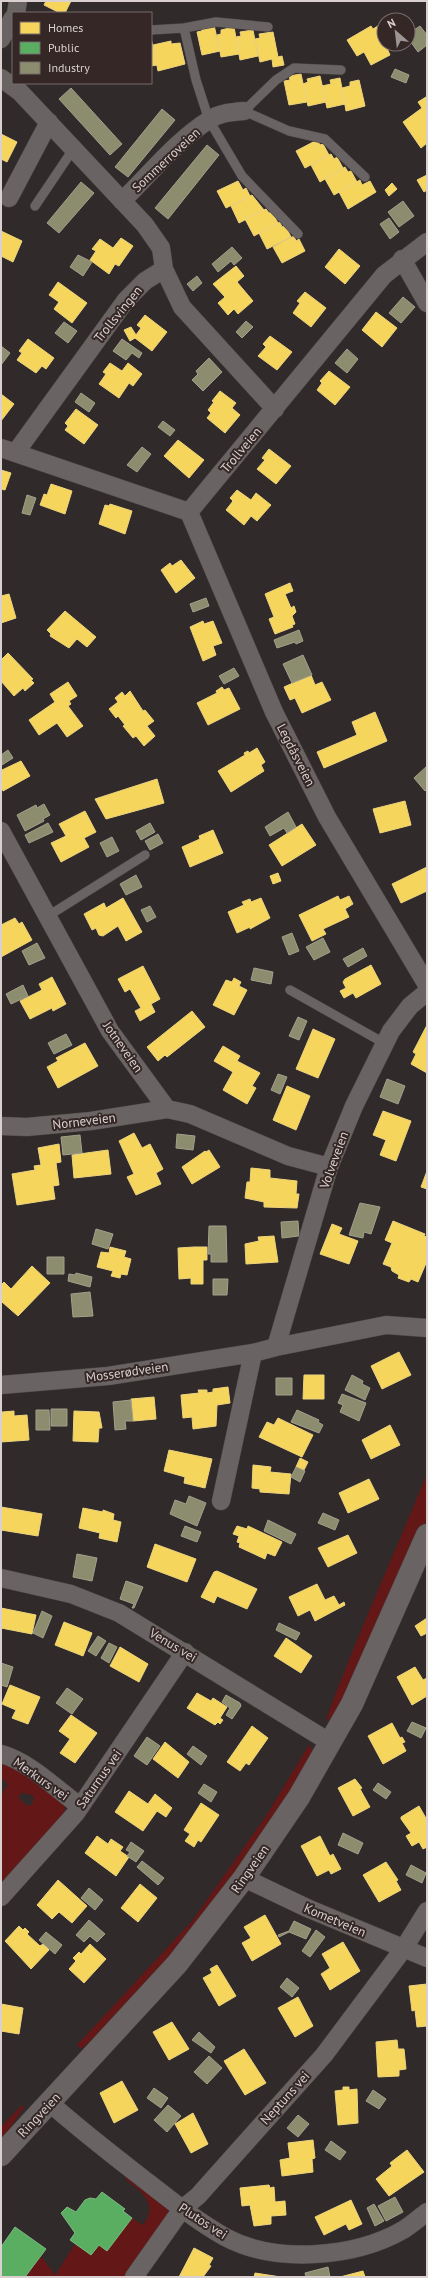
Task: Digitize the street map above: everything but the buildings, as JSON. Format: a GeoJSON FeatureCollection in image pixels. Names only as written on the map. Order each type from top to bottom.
{"type":"FeatureCollection","features":[{"type":"Feature","properties":{"kind":"main road","name":"Ringveien"},"geometry":{"type":"LineString","coordinates":[[1,2155],[177,1964],[244,1878],[299,1797],[331,1743],[372,1661],[427,1535]]}},
{"type":"Feature","properties":{"kind":"street"},"geometry":{"type":"LineString","coordinates":[[16,12],[18,1]]}},
{"type":"Feature","properties":{"kind":"street"},"geometry":{"type":"LineString","coordinates":[[1,39],[12,20]]}},
{"type":"Feature","properties":{"kind":"street","name":"Sommerroveien"},"geometry":{"type":"LineString","coordinates":[[1,78],[20,92],[145,225],[161,248],[164,269]]}},
{"type":"Feature","properties":{"kind":"street","name":"Sommerroveien"},"geometry":{"type":"LineString","coordinates":[[122,201],[186,138],[210,120],[226,113],[244,111]]}},
{"type":"Feature","properties":{"kind":"street"},"geometry":{"type":"LineString","coordinates":[[9,198],[49,122]]}},
{"type":"Feature","properties":{"kind":"street","name":"Trollveien"},"geometry":{"type":"LineString","coordinates":[[189,512],[384,275],[427,242]]}},
{"type":"Feature","properties":{"kind":"street"},"geometry":{"type":"LineString","coordinates":[[402,260],[427,303]]}},
{"type":"Feature","properties":{"kind":"street"},"geometry":{"type":"LineString","coordinates":[[164,269],[182,307],[275,409]]}},
{"type":"Feature","properties":{"kind":"street","name":"Trollsvingen"},"geometry":{"type":"LineString","coordinates":[[8,450],[126,300],[145,280],[164,269]]}},
{"type":"Feature","properties":{"kind":"street"},"geometry":{"type":"LineString","coordinates":[[8,450],[189,512]]}},
{"type":"Feature","properties":{"kind":"street","name":"Legdåsveien"},"geometry":{"type":"LineString","coordinates":[[189,512],[274,712],[327,817],[427,985]]}},
{"type":"Feature","properties":{"kind":"street","name":"Jotneveien"},"geometry":{"type":"LineString","coordinates":[[1,831],[110,1031],[167,1109]]}},
{"type":"Feature","properties":{"kind":"street","name":"Volveveien"},"geometry":{"type":"LineString","coordinates":[[276,1347],[329,1167],[384,1043],[410,1006],[427,992]]}},
{"type":"Feature","properties":{"kind":"street"},"geometry":{"type":"LineString","coordinates":[[167,1109],[190,1114],[288,1156],[329,1167]]}},
{"type":"Feature","properties":{"kind":"street","name":"Norneveien"},"geometry":{"type":"LineString","coordinates":[[1,1126],[27,1127],[91,1121],[167,1109]]}},
{"type":"Feature","properties":{"kind":"street","name":"Mosserødveien"},"geometry":{"type":"LineString","coordinates":[[1,1385],[108,1376],[253,1353],[386,1325],[427,1328]]}},
{"type":"Feature","properties":{"kind":"street"},"geometry":{"type":"LineString","coordinates":[[221,1501],[253,1353]]}},
{"type":"Feature","properties":{"kind":"street","name":"Venus vei"},"geometry":{"type":"LineString","coordinates":[[1,1578],[71,1594],[119,1612],[331,1743]]}},
{"type":"Feature","properties":{"kind":"street","name":"Saturnus vei"},"geometry":{"type":"LineString","coordinates":[[1,1897],[80,1806],[185,1652]]}},
{"type":"Feature","properties":{"kind":"street","name":"Merkurs vei"},"geometry":{"type":"LineString","coordinates":[[1,1754],[9,1756],[35,1773],[80,1806]]}},
{"type":"Feature","properties":{"kind":"street","name":"Kometveien"},"geometry":{"type":"LineString","coordinates":[[244,1878],[308,1908],[427,1958]]}},
{"type":"Feature","properties":{"kind":"street","name":"Neptuns vei"},"geometry":{"type":"LineString","coordinates":[[134,2277],[182,2209],[198,2196],[324,2055],[404,1948],[427,1911]]}},
{"type":"Feature","properties":{"kind":"street","name":"Plutos vei"},"geometry":{"type":"LineString","coordinates":[[50,2103],[182,2209],[226,2237],[256,2248],[291,2254],[323,2254],[361,2248],[402,2230],[427,2212]]}},
{"type":"Feature","properties":{"kind":"lane"},"geometry":{"type":"LineString","coordinates":[[152,30],[184,28],[216,22],[268,27]]}},
{"type":"Feature","properties":{"kind":"lane","name":"Sommerroveien"},"geometry":{"type":"LineString","coordinates":[[184,28],[196,80],[210,120],[242,176],[298,234]]}},
{"type":"Feature","properties":{"kind":"lane"},"geometry":{"type":"LineString","coordinates":[[341,70],[294,68],[276,80],[244,111],[289,131],[325,139],[365,176]]}},
{"type":"Feature","properties":{"kind":"lane"},"geometry":{"type":"LineString","coordinates":[[35,206],[74,148]]}},
{"type":"Feature","properties":{"kind":"lane"},"geometry":{"type":"LineString","coordinates":[[48,916],[145,855]]}},
{"type":"Feature","properties":{"kind":"lane"},"geometry":{"type":"LineString","coordinates":[[290,990],[384,1043]]}},
{"type":"Feature","properties":{"kind":"shaded area"},"geometry":{"type":"Polygon","coordinates":[[[427,1474],[427,1524],[405,1588],[337,1713],[325,1722],[362,1629],[427,1474]]]}},
{"type":"Feature","properties":{"kind":"shaded area"},"geometry":{"type":"Polygon","coordinates":[[[309,1745],[314,1752],[277,1816],[199,1921],[115,2019],[81,2049],[77,2045],[192,1921],[266,1816],[309,1745]]]}},
{"type":"Feature","properties":{"kind":"shaded area"},"geometry":{"type":"Polygon","coordinates":[[[1,1761],[32,1778],[65,1804],[64,1816],[1,1890],[1,1796],[8,1784],[1,1778],[1,1761]],[[22,1793],[18,1797],[27,1806],[32,1804],[34,1799],[32,1795],[22,1793]]]}},
{"type":"Feature","properties":{"kind":"shaded area"},"geometry":{"type":"Polygon","coordinates":[[[21,2106],[25,2106],[1,2141],[1,2127],[21,2106]]]}},
{"type":"Feature","properties":{"kind":"shaded area"},"geometry":{"type":"Polygon","coordinates":[[[128,2175],[166,2204],[170,2216],[126,2277],[25,2277],[41,2256],[55,2275],[75,2244],[91,2255],[99,2245],[107,2251],[132,2218],[143,2225],[148,2218],[149,2205],[142,2194],[125,2179],[128,2175]]]}}]}
